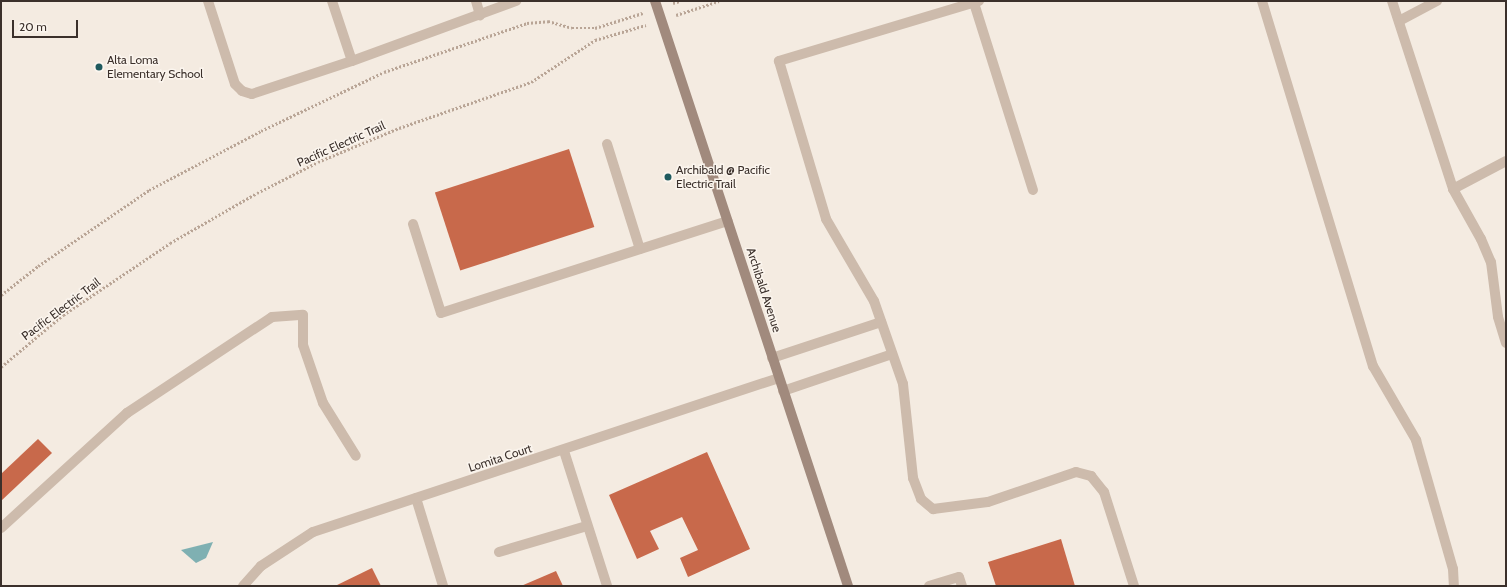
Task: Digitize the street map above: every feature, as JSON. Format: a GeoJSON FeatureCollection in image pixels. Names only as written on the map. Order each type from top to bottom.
{"type":"FeatureCollection","features":[{"type":"Feature","properties":{"kind":"main road","name":"Archibald Avenue"},"geometry":{"type":"LineString","coordinates":[[656,4],[778,378],[848,586]]}},
{"type":"Feature","properties":{"kind":"street"},"geometry":{"type":"LineString","coordinates":[[208,1],[235,84],[242,91],[258,93],[352,61],[516,1]]}},
{"type":"Feature","properties":{"kind":"street"},"geometry":{"type":"LineString","coordinates":[[332,1],[352,61]]}},
{"type":"Feature","properties":{"kind":"street"},"geometry":{"type":"LineString","coordinates":[[476,1],[480,15]]}},
{"type":"Feature","properties":{"kind":"street"},"geometry":{"type":"LineString","coordinates":[[1262,1],[1373,366],[1416,440],[1453,569],[1454,586]]}},
{"type":"Feature","properties":{"kind":"street"},"geometry":{"type":"LineString","coordinates":[[1392,1],[1453,189],[1481,239],[1491,262],[1498,317],[1506,343]]}},
{"type":"Feature","properties":{"kind":"street"},"geometry":{"type":"LineString","coordinates":[[1399,21],[1437,1]]}},
{"type":"Feature","properties":{"kind":"street"},"geometry":{"type":"LineString","coordinates":[[1033,190],[976,2],[779,61],[826,219],[874,302],[903,384],[912,478],[921,499],[933,509],[988,502],[1076,472],[1091,476],[1104,492],[1134,586]]}},
{"type":"Feature","properties":{"kind":"street"},"geometry":{"type":"LineString","coordinates":[[607,144],[640,249]]}},
{"type":"Feature","properties":{"kind":"street"},"geometry":{"type":"LineString","coordinates":[[1453,189],[1506,161]]}},
{"type":"Feature","properties":{"kind":"street"},"geometry":{"type":"LineString","coordinates":[[413,224],[441,313],[728,221]]}},
{"type":"Feature","properties":{"kind":"street"},"geometry":{"type":"LineString","coordinates":[[1,528],[127,413],[272,317],[303,315],[303,345],[323,403],[356,456]]}},
{"type":"Feature","properties":{"kind":"street"},"geometry":{"type":"LineString","coordinates":[[772,358],[881,322]]}},
{"type":"Feature","properties":{"kind":"street"},"geometry":{"type":"LineString","coordinates":[[783,391],[892,354]]}},
{"type":"Feature","properties":{"kind":"street","name":"Lomita Court"},"geometry":{"type":"LineString","coordinates":[[243,586],[261,566],[313,532],[564,451],[778,378]]}},
{"type":"Feature","properties":{"kind":"street"},"geometry":{"type":"LineString","coordinates":[[564,451],[607,586]]}},
{"type":"Feature","properties":{"kind":"street"},"geometry":{"type":"LineString","coordinates":[[416,498],[443,586]]}},
{"type":"Feature","properties":{"kind":"street"},"geometry":{"type":"LineString","coordinates":[[499,552],[588,526]]}},
{"type":"Feature","properties":{"kind":"street"},"geometry":{"type":"LineString","coordinates":[[929,586],[959,577],[962,586]]}},
{"type":"Feature","properties":{"kind":"path"},"geometry":{"type":"LineString","coordinates":[[1,295],[38,266],[149,190],[261,131],[384,72],[527,23],[548,21],[572,28],[595,28],[656,4],[680,1]]}},
{"type":"Feature","properties":{"kind":"path","name":"Pacific Electric Trail"},"geometry":{"type":"LineString","coordinates":[[1,367],[76,307],[170,243],[257,192],[318,162],[399,128],[531,82],[595,40],[719,1]]}},
{"type":"Feature","properties":{"kind":"water"},"geometry":{"type":"Polygon","coordinates":[[[213,542],[206,558],[196,563],[181,550],[213,542]]]}},
{"type":"Feature","properties":{"kind":"building"},"geometry":{"type":"Polygon","coordinates":[[[569,149],[594,227],[460,271],[435,193],[569,149]]]}},
{"type":"Feature","properties":{"kind":"building"},"geometry":{"type":"Polygon","coordinates":[[[38,439],[52,453],[1,501],[1,474],[38,439]]]}},
{"type":"Feature","properties":{"kind":"building"},"geometry":{"type":"Polygon","coordinates":[[[707,452],[750,549],[688,577],[680,558],[698,550],[682,517],[650,531],[659,549],[637,559],[609,495],[707,452]]]}},
{"type":"Feature","properties":{"kind":"building"},"geometry":{"type":"Polygon","coordinates":[[[1061,539],[1075,586],[996,586],[988,562],[1061,539]]]}},
{"type":"Feature","properties":{"kind":"building"},"geometry":{"type":"Polygon","coordinates":[[[372,568],[381,586],[335,586],[372,568]]]}},
{"type":"Feature","properties":{"kind":"building"},"geometry":{"type":"Polygon","coordinates":[[[556,571],[563,586],[521,586],[556,571]]]}},
{"type":"Feature","properties":{"kind":"place","name":"Alta Loma Elementary School"},"geometry":{"type":"Point","coordinates":[99,67]}},
{"type":"Feature","properties":{"kind":"place","name":"Archibald @ Pacific Electric Trail"},"geometry":{"type":"Point","coordinates":[668,177]}}]}
